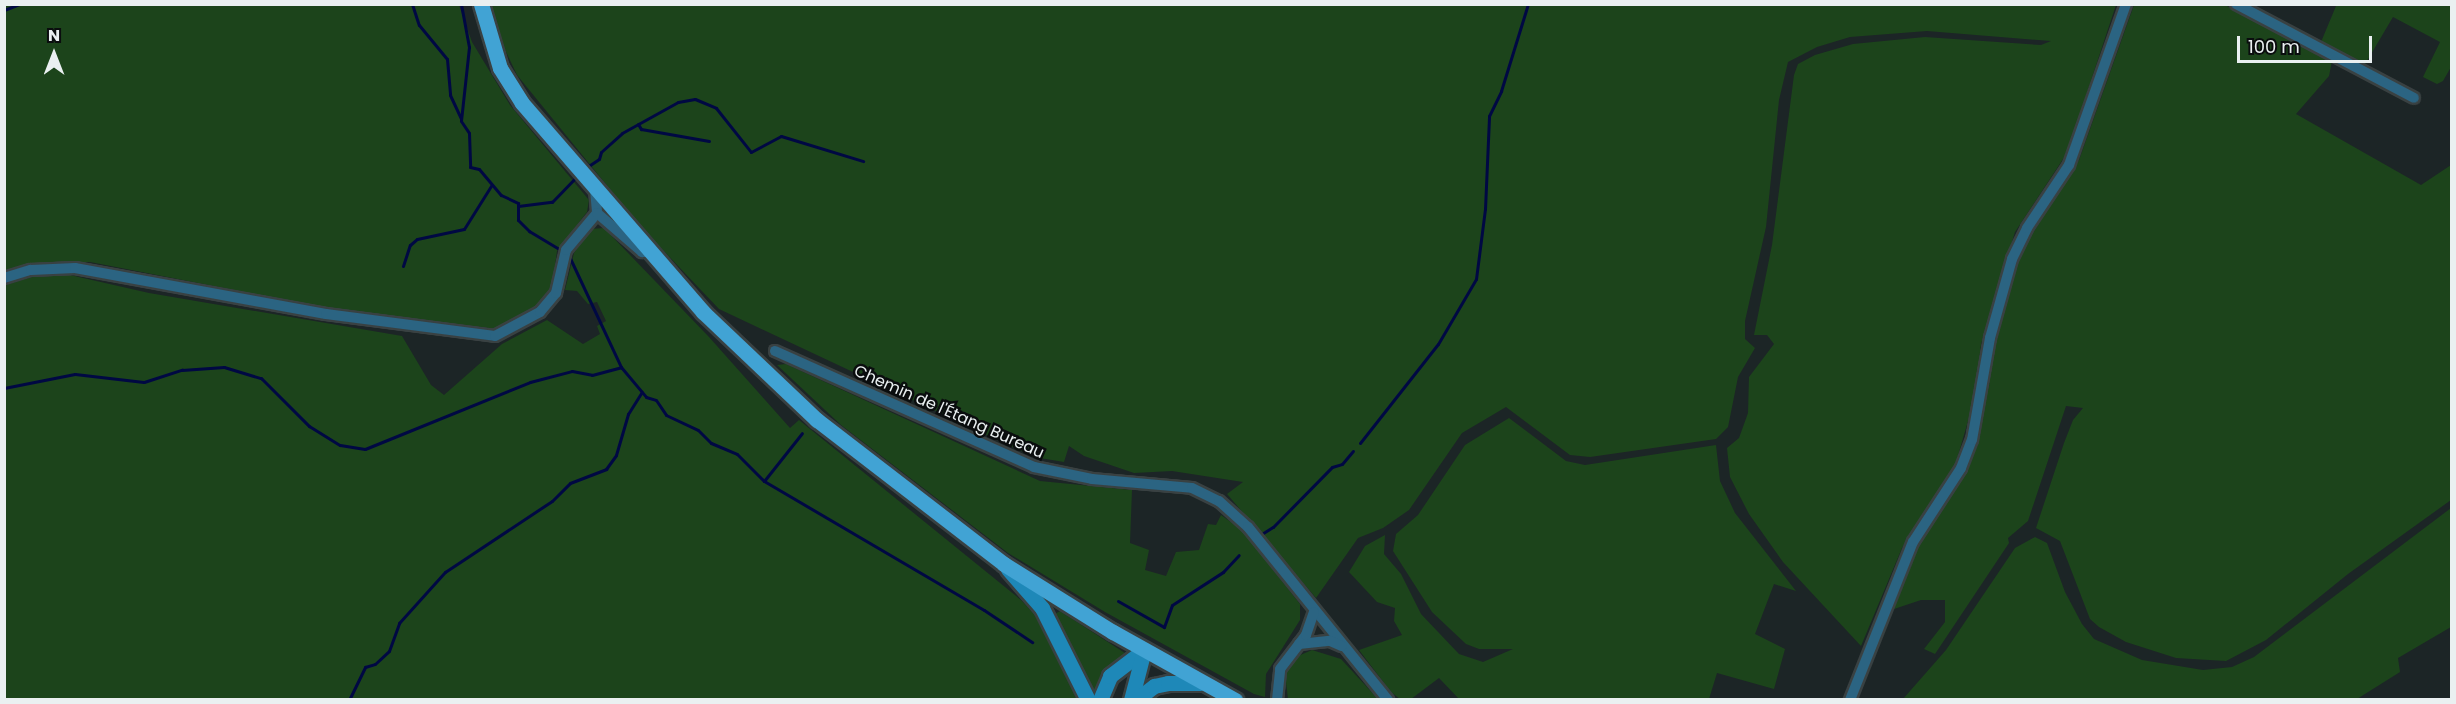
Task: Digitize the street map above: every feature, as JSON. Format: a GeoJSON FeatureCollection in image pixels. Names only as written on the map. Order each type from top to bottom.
{"type":"FeatureCollection","features":[{"type":"Feature","properties":{"kind":"main road"},"geometry":{"type":"LineString","coordinates":[[481,4],[500,68],[522,103],[703,312],[817,420],[1004,564],[1200,683],[1235,699]]}},
{"type":"Feature","properties":{"kind":"main road"},"geometry":{"type":"LineString","coordinates":[[1004,564],[1042,608],[1088,699]]}},
{"type":"Feature","properties":{"kind":"main road"},"geometry":{"type":"LineString","coordinates":[[1100,699],[1110,676],[1144,650]]}},
{"type":"Feature","properties":{"kind":"main road"},"geometry":{"type":"LineString","coordinates":[[1131,699],[1144,650]]}},
{"type":"Feature","properties":{"kind":"main road"},"geometry":{"type":"LineString","coordinates":[[1136,699],[1154,686],[1168,683],[1200,683]]}},
{"type":"Feature","properties":{"kind":"street"},"geometry":{"type":"LineString","coordinates":[[1850,699],[1913,542],[1961,468],[1968,449],[1990,338],[2012,260],[2021,238],[2069,165],[2126,4]]}},
{"type":"Feature","properties":{"kind":"street"},"geometry":{"type":"LineString","coordinates":[[2236,4],[2414,98]]}},
{"type":"Feature","properties":{"kind":"street"},"geometry":{"type":"LineString","coordinates":[[595,189],[597,213],[642,252],[649,252]]}},
{"type":"Feature","properties":{"kind":"street"},"geometry":{"type":"LineString","coordinates":[[4,278],[31,270],[75,268],[326,314],[495,336],[540,312],[556,293],[566,250],[597,213]]}},
{"type":"Feature","properties":{"kind":"street","name":"Chemin de l'Étang Bureau"},"geometry":{"type":"LineString","coordinates":[[775,351],[1034,467],[1092,479],[1192,488],[1219,501],[1248,527],[1314,612],[1388,699]]}},
{"type":"Feature","properties":{"kind":"street"},"geometry":{"type":"LineString","coordinates":[[1277,699],[1280,669],[1299,644],[1314,612]]}},
{"type":"Feature","properties":{"kind":"street"},"geometry":{"type":"LineString","coordinates":[[1299,644],[1330,641],[1344,647]]}},
{"type":"Feature","properties":{"kind":"green space"},"geometry":{"type":"Polygon","coordinates":[[[4,5],[459,5],[472,42],[510,105],[589,200],[587,212],[557,251],[552,288],[544,301],[531,314],[496,329],[321,307],[90,262],[46,263],[5,273],[4,5]]]}},
{"type":"Feature","properties":{"kind":"green space"},"geometry":{"type":"Polygon","coordinates":[[[491,5],[2116,5],[2067,153],[2015,232],[1981,344],[1975,397],[1955,466],[1902,548],[1861,646],[1783,562],[1749,514],[1730,477],[1727,448],[1739,438],[1748,413],[1749,377],[1774,344],[1767,335],[1754,335],[1772,245],[1794,75],[1798,64],[1815,55],[1853,44],[1925,37],[2041,45],[2051,41],[1927,31],[1850,37],[1817,47],[1788,62],[1779,100],[1766,227],[1745,321],[1745,339],[1755,348],[1738,377],[1728,427],[1716,439],[1590,457],[1570,455],[1506,407],[1462,433],[1409,510],[1383,528],[1358,538],[1316,598],[1227,494],[1243,482],[1172,471],[1134,473],[1084,456],[1069,446],[1064,462],[1034,457],[719,309],[640,226],[517,75],[499,37],[491,5]]]}},
{"type":"Feature","properties":{"kind":"green space"},"geometry":{"type":"Polygon","coordinates":[[[2134,5],[2225,5],[2332,61],[2329,76],[2296,114],[2421,185],[2451,165],[2451,500],[2348,574],[2266,640],[2226,661],[2176,658],[2126,642],[2099,627],[2090,619],[2060,541],[2036,528],[2073,420],[2083,408],[2066,406],[2028,521],[2008,538],[2009,543],[1935,654],[1924,649],[1945,622],[1945,600],[1921,600],[1888,611],[1919,541],[1937,518],[1971,454],[1989,386],[1994,343],[2019,255],[2079,160],[2134,5]]]}},
{"type":"Feature","properties":{"kind":"green space"},"geometry":{"type":"Polygon","coordinates":[[[2333,5],[2451,5],[2451,67],[2443,81],[2437,84],[2423,77],[2440,42],[2393,17],[2364,66],[2321,42],[2336,6],[2333,5]]]}},
{"type":"Feature","properties":{"kind":"green space"},"geometry":{"type":"Polygon","coordinates":[[[604,228],[709,337],[790,428],[799,420],[1021,600],[1035,615],[1079,699],[5,700],[5,285],[32,277],[70,275],[149,293],[402,336],[431,385],[444,395],[502,344],[547,320],[583,344],[600,334],[597,326],[606,321],[597,302],[588,304],[577,291],[565,290],[574,253],[590,229],[604,228]]]}},
{"type":"Feature","properties":{"kind":"green space"},"geometry":{"type":"Polygon","coordinates":[[[786,364],[1040,481],[1132,490],[1130,543],[1149,550],[1145,570],[1166,576],[1176,552],[1199,550],[1208,524],[1216,525],[1221,515],[1242,530],[1300,604],[1300,620],[1266,674],[1265,697],[1254,694],[1105,612],[1008,553],[841,425],[777,365],[786,364]]]}},
{"type":"Feature","properties":{"kind":"green space"},"geometry":{"type":"Polygon","coordinates":[[[1509,418],[1566,461],[1585,465],[1716,445],[1720,481],[1735,513],[1796,591],[1774,584],[1755,634],[1785,649],[1774,689],[1717,673],[1709,699],[1459,699],[1439,678],[1411,699],[1400,699],[1391,692],[1359,650],[1402,635],[1394,621],[1395,608],[1377,602],[1349,572],[1365,546],[1385,535],[1384,554],[1401,574],[1421,614],[1459,654],[1483,662],[1513,649],[1479,649],[1466,644],[1432,612],[1393,551],[1396,534],[1418,515],[1465,445],[1509,418]]]}},
{"type":"Feature","properties":{"kind":"green space"},"geometry":{"type":"Polygon","coordinates":[[[2451,508],[2451,627],[2398,658],[2400,672],[2357,699],[1903,699],[1946,650],[2015,548],[2035,537],[2047,543],[2065,592],[2082,624],[2094,639],[2142,660],[2203,670],[2232,667],[2254,657],[2451,508]]]}},
{"type":"Feature","properties":{"kind":"green space"},"geometry":{"type":"Polygon","coordinates":[[[1060,611],[1128,655],[1093,699],[1055,614],[1060,611]]]}},
{"type":"Feature","properties":{"kind":"green space"},"geometry":{"type":"Polygon","coordinates":[[[1312,650],[1341,659],[1378,699],[1288,699],[1285,674],[1298,656],[1312,650]]]}},
{"type":"Feature","properties":{"kind":"waterway"},"geometry":{"type":"LineString","coordinates":[[4,10],[20,4]]}},
{"type":"Feature","properties":{"kind":"waterway"},"geometry":{"type":"LineString","coordinates":[[412,4],[419,25],[447,59],[450,95],[461,119]]}},
{"type":"Feature","properties":{"kind":"waterway"},"geometry":{"type":"LineString","coordinates":[[461,4],[469,47],[461,121],[469,133],[470,167],[479,169],[501,195],[518,203],[518,220],[529,231],[561,250]]}},
{"type":"Feature","properties":{"kind":"waterway"},"geometry":{"type":"LineString","coordinates":[[1360,443],[1438,344],[1476,279],[1485,209],[1489,116],[1501,91],[1528,4]]}},
{"type":"Feature","properties":{"kind":"waterway"},"geometry":{"type":"LineString","coordinates":[[587,167],[599,159],[601,152],[622,133],[678,102],[695,99],[716,108],[751,152],[781,136],[863,161]]}},
{"type":"Feature","properties":{"kind":"waterway"},"geometry":{"type":"LineString","coordinates":[[638,124],[641,129],[709,141]]}},
{"type":"Feature","properties":{"kind":"waterway"},"geometry":{"type":"LineString","coordinates":[[518,206],[552,202],[574,179]]}},
{"type":"Feature","properties":{"kind":"waterway"},"geometry":{"type":"LineString","coordinates":[[403,266],[410,245],[417,239],[464,229],[491,186]]}},
{"type":"Feature","properties":{"kind":"waterway"},"geometry":{"type":"LineString","coordinates":[[569,256],[621,367],[646,397],[656,400],[666,415],[698,430],[711,443],[737,454],[764,481],[984,610],[1032,642]]}},
{"type":"Feature","properties":{"kind":"waterway"},"geometry":{"type":"LineString","coordinates":[[4,388],[75,374],[144,382],[182,370],[224,367],[261,378],[309,426],[340,445],[365,449],[530,382],[572,371],[592,375],[621,367]]}},
{"type":"Feature","properties":{"kind":"waterway"},"geometry":{"type":"LineString","coordinates":[[349,700],[365,667],[375,664],[389,651],[399,623],[445,572],[552,501],[570,483],[606,469],[616,455],[628,414],[642,392]]}},
{"type":"Feature","properties":{"kind":"waterway"},"geometry":{"type":"LineString","coordinates":[[764,481],[802,433]]}},
{"type":"Feature","properties":{"kind":"waterway"},"geometry":{"type":"LineString","coordinates":[[1260,535],[1273,527],[1332,467],[1342,464],[1353,451]]}},
{"type":"Feature","properties":{"kind":"waterway"},"geometry":{"type":"LineString","coordinates":[[1118,601],[1164,627],[1172,605],[1223,572],[1239,555]]}}]}
